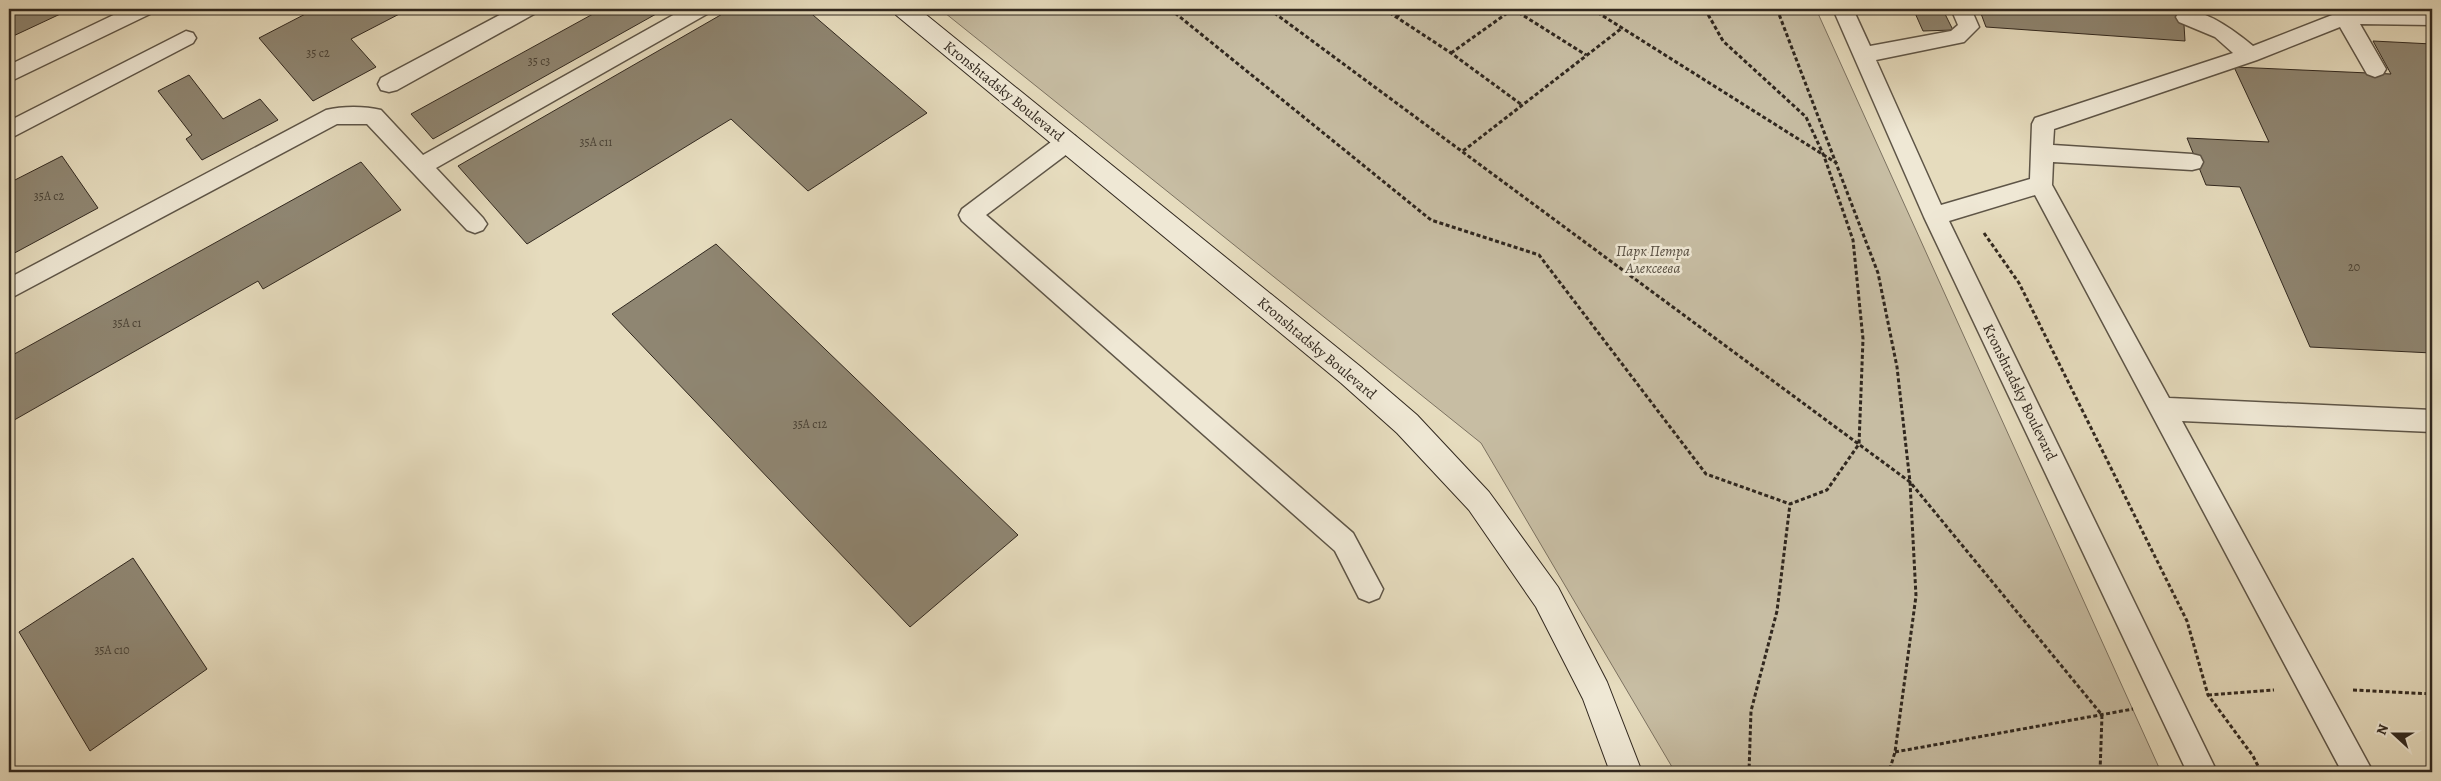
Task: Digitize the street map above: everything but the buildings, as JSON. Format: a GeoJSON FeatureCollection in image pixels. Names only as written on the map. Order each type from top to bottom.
{"type":"FeatureCollection","features":[{"type":"Feature","properties":{"kind":"main road","name":"Kronshtadsky Boulevard"},"geometry":{"type":"LineString","coordinates":[[904,9],[1351,374],[1407,424],[1479,501],[1547,597],[1596,693],[1626,772]]}},
{"type":"Feature","properties":{"kind":"lane"},"geometry":{"type":"LineString","coordinates":[[9,74],[143,9]]}},
{"type":"Feature","properties":{"kind":"lane"},"geometry":{"type":"LineString","coordinates":[[389,84],[527,9]]}},
{"type":"Feature","properties":{"kind":"lane"},"geometry":{"type":"LineString","coordinates":[[420,167],[700,9]]}},
{"type":"Feature","properties":{"kind":"lane","name":"Kronshtadsky Boulevard"},"geometry":{"type":"LineString","coordinates":[[1843,9],[1865,54],[1935,217],[2202,772]]}},
{"type":"Feature","properties":{"kind":"lane"},"geometry":{"type":"LineString","coordinates":[[2186,17],[2222,32],[2250,55]]}},
{"type":"Feature","properties":{"kind":"lane"},"geometry":{"type":"LineString","coordinates":[[2346,17],[2375,69]]}},
{"type":"Feature","properties":{"kind":"lane"},"geometry":{"type":"LineString","coordinates":[[2358,772],[2041,185],[2043,124],[2250,55],[2346,17],[2432,18]]}},
{"type":"Feature","properties":{"kind":"lane"},"geometry":{"type":"LineString","coordinates":[[1865,54],[1957,37],[1970,26]]}},
{"type":"Feature","properties":{"kind":"lane"},"geometry":{"type":"LineString","coordinates":[[9,131],[186,38]]}},
{"type":"Feature","properties":{"kind":"lane"},"geometry":{"type":"LineString","coordinates":[[9,289],[334,116],[373,116],[475,224]]}},
{"type":"Feature","properties":{"kind":"lane"},"geometry":{"type":"LineString","coordinates":[[1067,142],[970,215],[1344,542],[1369,589]]}},
{"type":"Feature","properties":{"kind":"lane"},"geometry":{"type":"LineString","coordinates":[[2043,153],[2192,162]]}},
{"type":"Feature","properties":{"kind":"lane"},"geometry":{"type":"LineString","coordinates":[[1935,217],[1964,206],[2041,185]]}},
{"type":"Feature","properties":{"kind":"lane"},"geometry":{"type":"LineString","coordinates":[[2163,408],[2432,421]]}},
{"type":"Feature","properties":{"kind":"path"},"geometry":{"type":"LineString","coordinates":[[1170,9],[1431,220],[1539,255],[1706,474],[1790,504],[1827,490],[1859,444],[1863,339],[1852,240],[1824,156],[1806,117],[1723,41],[1706,9]]}},
{"type":"Feature","properties":{"kind":"path"},"geometry":{"type":"LineString","coordinates":[[1269,9],[1910,482],[2102,715],[2100,772]]}},
{"type":"Feature","properties":{"kind":"path"},"geometry":{"type":"LineString","coordinates":[[1384,9],[1451,53],[1522,105]]}},
{"type":"Feature","properties":{"kind":"path"},"geometry":{"type":"LineString","coordinates":[[1396,17],[1408,9]]}},
{"type":"Feature","properties":{"kind":"path"},"geometry":{"type":"LineString","coordinates":[[1451,53],[1513,9],[1586,55]]}},
{"type":"Feature","properties":{"kind":"path"},"geometry":{"type":"LineString","coordinates":[[1592,9],[1838,164]]}},
{"type":"Feature","properties":{"kind":"path"},"geometry":{"type":"LineString","coordinates":[[1777,9],[1878,272],[1897,367],[1910,482],[1916,596],[1895,752],[1889,772]]}},
{"type":"Feature","properties":{"kind":"path"},"geometry":{"type":"LineString","coordinates":[[1463,151],[1622,28]]}},
{"type":"Feature","properties":{"kind":"path"},"geometry":{"type":"LineString","coordinates":[[1964,206],[2024,292],[2186,620],[2208,695],[2253,756],[2261,772]]}},
{"type":"Feature","properties":{"kind":"path"},"geometry":{"type":"LineString","coordinates":[[1749,772],[1751,711],[1777,611],[1790,504]]}},
{"type":"Feature","properties":{"kind":"path"},"geometry":{"type":"LineString","coordinates":[[1895,752],[2208,695],[2242,692]]}},
{"type":"Feature","properties":{"kind":"green space","name":"Парк Петра Алексеева"},"geometry":{"type":"Polygon","coordinates":[[[940,9],[1816,9],[2161,772],[1675,772],[1481,443],[940,9]]]}}]}
